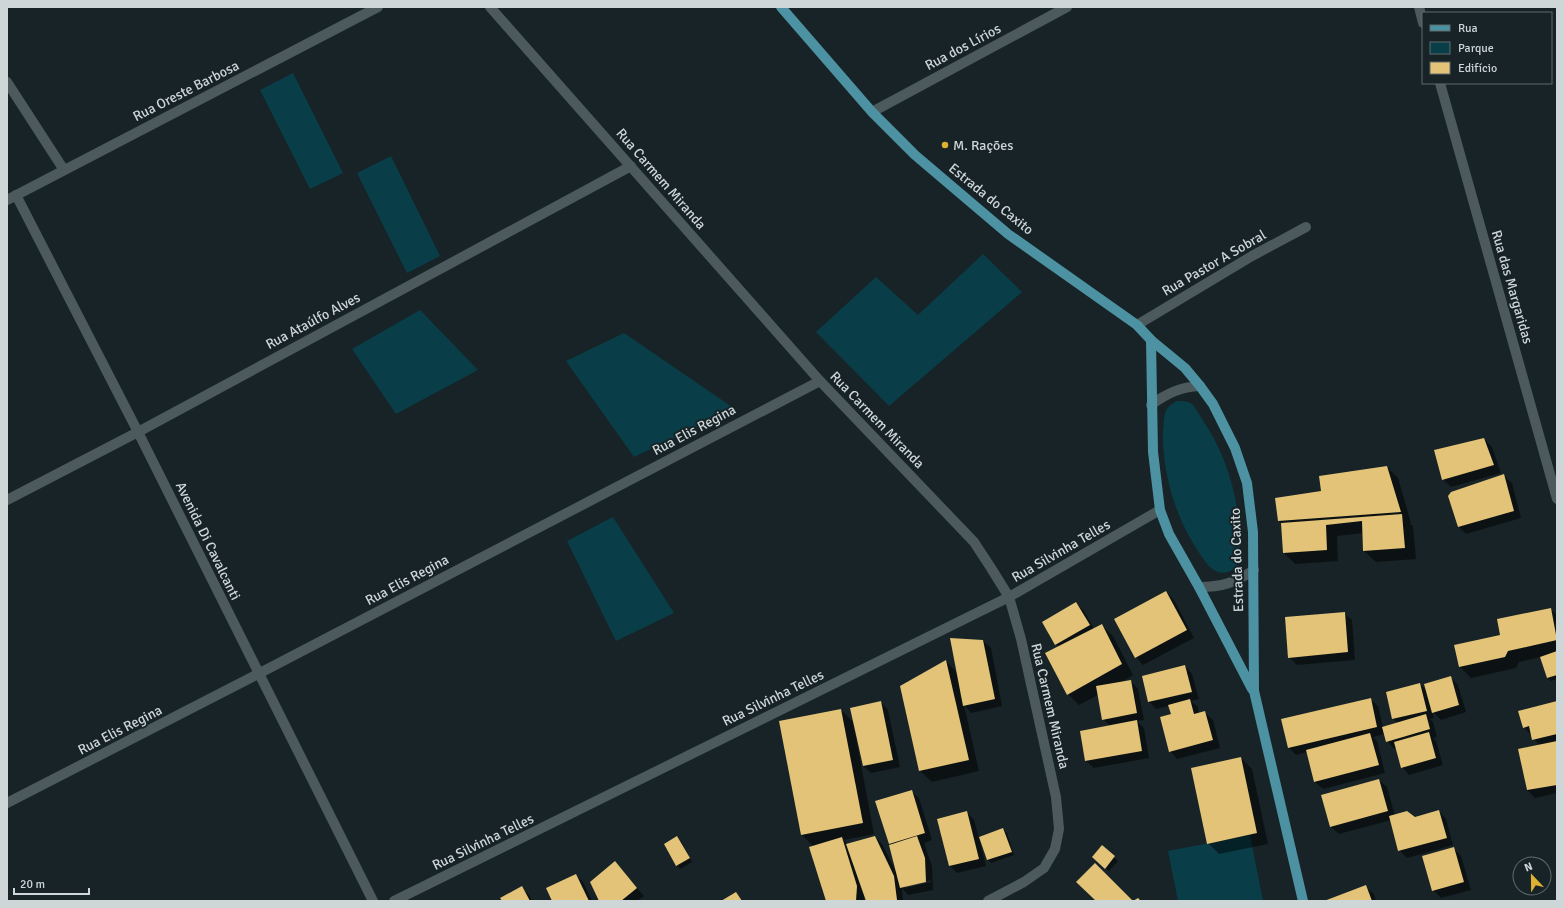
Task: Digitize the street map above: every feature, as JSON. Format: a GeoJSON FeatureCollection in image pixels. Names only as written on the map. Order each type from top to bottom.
{"type":"FeatureCollection","features":[{"type":"Feature","properties":{"kind":"main road","name":"Estrada do Caxito"},"geometry":{"type":"LineString","coordinates":[[782,7],[872,112],[915,155],[1008,234],[1137,325],[1185,368],[1213,404],[1235,448],[1247,483],[1253,532],[1254,691],[1303,901]]}},
{"type":"Feature","properties":{"kind":"main road","name":"Estrada do Caxito"},"geometry":{"type":"LineString","coordinates":[[1152,340],[1151,405],[1153,452],[1160,510],[1169,534],[1254,691]]}},
{"type":"Feature","properties":{"kind":"street","name":"Rua Oreste Barbosa"},"geometry":{"type":"LineString","coordinates":[[11,197],[378,7]]}},
{"type":"Feature","properties":{"kind":"street","name":"Rua Carmem Miranda"},"geometry":{"type":"LineString","coordinates":[[490,7],[820,381],[974,542],[1009,597],[1056,797],[1059,829],[1055,849],[1044,868],[1024,882],[988,901]]}},
{"type":"Feature","properties":{"kind":"street","name":"Rua dos Lírios"},"geometry":{"type":"LineString","coordinates":[[872,112],[1067,7]]}},
{"type":"Feature","properties":{"kind":"street"},"geometry":{"type":"LineString","coordinates":[[1418,7],[1422,20]]}},
{"type":"Feature","properties":{"kind":"street"},"geometry":{"type":"LineString","coordinates":[[7,82],[64,170]]}},
{"type":"Feature","properties":{"kind":"street","name":"Rua das Margaridas"},"geometry":{"type":"LineString","coordinates":[[1440,84],[1557,499]]}},
{"type":"Feature","properties":{"kind":"street","name":"Rua Ataúlfo Alves"},"geometry":{"type":"LineString","coordinates":[[7,500],[138,432],[631,166]]}},
{"type":"Feature","properties":{"kind":"street","name":"Avenida Di Cavalcanti"},"geometry":{"type":"LineString","coordinates":[[11,197],[138,432],[373,901]]}},
{"type":"Feature","properties":{"kind":"street","name":"Rua Pastor A Sobral"},"geometry":{"type":"LineString","coordinates":[[1137,325],[1252,256],[1306,227]]}},
{"type":"Feature","properties":{"kind":"street","name":"Rua Elis Regina"},"geometry":{"type":"LineString","coordinates":[[7,803],[820,381]]}},
{"type":"Feature","properties":{"kind":"street"},"geometry":{"type":"LineString","coordinates":[[1151,405],[1163,396],[1175,390],[1200,386]]}},
{"type":"Feature","properties":{"kind":"street","name":"Rua Silvinha Telles"},"geometry":{"type":"LineString","coordinates":[[394,901],[1009,597],[1160,510]]}},
{"type":"Feature","properties":{"kind":"street"},"geometry":{"type":"LineString","coordinates":[[1199,587],[1216,587],[1229,584],[1254,570]]}},
{"type":"Feature","properties":{"kind":"green space"},"geometry":{"type":"Polygon","coordinates":[[[293,73],[343,173],[310,189],[260,90],[293,73]]]}},
{"type":"Feature","properties":{"kind":"green space"},"geometry":{"type":"Polygon","coordinates":[[[391,156],[440,256],[407,273],[357,173],[391,156]]]}},
{"type":"Feature","properties":{"kind":"green space"},"geometry":{"type":"Polygon","coordinates":[[[983,254],[1022,292],[889,406],[816,332],[876,277],[918,315],[983,254]]]}},
{"type":"Feature","properties":{"kind":"green space"},"geometry":{"type":"Polygon","coordinates":[[[420,310],[478,370],[396,414],[352,349],[420,310]]]}},
{"type":"Feature","properties":{"kind":"green space"},"geometry":{"type":"Polygon","coordinates":[[[624,333],[735,409],[634,457],[566,361],[624,333]]]}},
{"type":"Feature","properties":{"kind":"green space"},"geometry":{"type":"Polygon","coordinates":[[[1177,401],[1189,402],[1195,407],[1211,433],[1225,463],[1235,495],[1238,511],[1240,553],[1238,565],[1228,572],[1223,573],[1215,571],[1205,562],[1184,526],[1172,496],[1165,463],[1163,431],[1165,413],[1169,406],[1177,401]]]}},
{"type":"Feature","properties":{"kind":"green space"},"geometry":{"type":"Polygon","coordinates":[[[613,517],[674,613],[616,641],[567,541],[613,517]]]}},
{"type":"Feature","properties":{"kind":"green space"},"geometry":{"type":"Polygon","coordinates":[[[1250,835],[1263,901],[1178,901],[1168,851],[1250,835]]]}},
{"type":"Feature","properties":{"kind":"building"},"geometry":{"type":"Polygon","coordinates":[[[1484,438],[1494,465],[1442,480],[1434,450],[1484,438]]]}},
{"type":"Feature","properties":{"kind":"building"},"geometry":{"type":"Polygon","coordinates":[[[1387,466],[1401,512],[1278,521],[1275,498],[1321,491],[1319,476],[1387,466]]]}},
{"type":"Feature","properties":{"kind":"building"},"geometry":{"type":"Polygon","coordinates":[[[1504,474],[1514,511],[1458,527],[1448,496],[1451,492],[1504,474]]]}},
{"type":"Feature","properties":{"kind":"building"},"geometry":{"type":"Polygon","coordinates":[[[1402,514],[1405,548],[1363,551],[1362,521],[1326,525],[1327,550],[1283,553],[1281,523],[1402,514]]]}},
{"type":"Feature","properties":{"kind":"building"},"geometry":{"type":"Polygon","coordinates":[[[1166,591],[1187,630],[1135,658],[1114,619],[1166,591]]]}},
{"type":"Feature","properties":{"kind":"building"},"geometry":{"type":"Polygon","coordinates":[[[1076,602],[1090,625],[1055,645],[1042,622],[1076,602]]]}},
{"type":"Feature","properties":{"kind":"building"},"geometry":{"type":"Polygon","coordinates":[[[1551,608],[1557,640],[1508,651],[1505,657],[1459,667],[1454,645],[1500,635],[1497,619],[1551,608]]]}},
{"type":"Feature","properties":{"kind":"building"},"geometry":{"type":"Polygon","coordinates":[[[1345,612],[1348,652],[1288,658],[1285,617],[1345,612]]]}},
{"type":"Feature","properties":{"kind":"building"},"geometry":{"type":"Polygon","coordinates":[[[1102,624],[1122,664],[1067,695],[1045,653],[1102,624]]]}},
{"type":"Feature","properties":{"kind":"building"},"geometry":{"type":"Polygon","coordinates":[[[950,638],[983,640],[995,699],[963,706],[950,638]]]}},
{"type":"Feature","properties":{"kind":"building"},"geometry":{"type":"Polygon","coordinates":[[[1557,651],[1557,675],[1547,678],[1540,657],[1557,651]]]}},
{"type":"Feature","properties":{"kind":"building"},"geometry":{"type":"Polygon","coordinates":[[[946,660],[969,760],[919,771],[900,686],[946,660]]]}},
{"type":"Feature","properties":{"kind":"building"},"geometry":{"type":"Polygon","coordinates":[[[1185,665],[1192,692],[1148,702],[1142,676],[1185,665]]]}},
{"type":"Feature","properties":{"kind":"building"},"geometry":{"type":"Polygon","coordinates":[[[1451,676],[1459,705],[1432,713],[1424,684],[1451,676]]]}},
{"type":"Feature","properties":{"kind":"building"},"geometry":{"type":"Polygon","coordinates":[[[1131,680],[1137,713],[1102,720],[1096,686],[1131,680]]]}},
{"type":"Feature","properties":{"kind":"building"},"geometry":{"type":"Polygon","coordinates":[[[1420,683],[1427,711],[1392,719],[1386,692],[1420,683]]]}},
{"type":"Feature","properties":{"kind":"building"},"geometry":{"type":"Polygon","coordinates":[[[1371,698],[1377,727],[1288,748],[1281,719],[1371,698]]]}},
{"type":"Feature","properties":{"kind":"building"},"geometry":{"type":"Polygon","coordinates":[[[1190,699],[1194,714],[1205,711],[1213,740],[1169,752],[1160,717],[1171,714],[1168,705],[1190,699]]]}},
{"type":"Feature","properties":{"kind":"building"},"geometry":{"type":"Polygon","coordinates":[[[881,701],[893,760],[863,766],[850,708],[881,701]]]}},
{"type":"Feature","properties":{"kind":"building"},"geometry":{"type":"Polygon","coordinates":[[[1557,701],[1557,734],[1532,740],[1529,726],[1523,728],[1518,711],[1557,701]]]}},
{"type":"Feature","properties":{"kind":"building"},"geometry":{"type":"Polygon","coordinates":[[[841,709],[863,823],[801,835],[779,721],[841,709]]]}},
{"type":"Feature","properties":{"kind":"building"},"geometry":{"type":"Polygon","coordinates":[[[1426,714],[1430,729],[1386,742],[1382,727],[1426,714]]]}},
{"type":"Feature","properties":{"kind":"building"},"geometry":{"type":"Polygon","coordinates":[[[1137,720],[1142,751],[1085,761],[1080,731],[1137,720]]]}},
{"type":"Feature","properties":{"kind":"building"},"geometry":{"type":"Polygon","coordinates":[[[1429,732],[1436,758],[1401,768],[1394,742],[1429,732]]]}},
{"type":"Feature","properties":{"kind":"building"},"geometry":{"type":"Polygon","coordinates":[[[1370,733],[1379,765],[1314,782],[1306,750],[1370,733]]]}},
{"type":"Feature","properties":{"kind":"building"},"geometry":{"type":"Polygon","coordinates":[[[1557,741],[1557,785],[1527,790],[1518,749],[1557,741]]]}},
{"type":"Feature","properties":{"kind":"building"},"geometry":{"type":"Polygon","coordinates":[[[1241,757],[1257,833],[1207,844],[1191,768],[1241,757]]]}},
{"type":"Feature","properties":{"kind":"building"},"geometry":{"type":"Polygon","coordinates":[[[1379,779],[1388,811],[1330,827],[1321,795],[1379,779]]]}},
{"type":"Feature","properties":{"kind":"building"},"geometry":{"type":"Polygon","coordinates":[[[912,790],[925,833],[889,844],[875,801],[912,790]]]}},
{"type":"Feature","properties":{"kind":"building"},"geometry":{"type":"Polygon","coordinates":[[[1439,810],[1447,838],[1398,851],[1389,816],[1407,811],[1415,817],[1439,810]]]}},
{"type":"Feature","properties":{"kind":"building"},"geometry":{"type":"Polygon","coordinates":[[[967,811],[979,859],[949,866],[937,819],[967,811]]]}},
{"type":"Feature","properties":{"kind":"building"},"geometry":{"type":"Polygon","coordinates":[[[1003,828],[1012,852],[987,860],[979,837],[1003,828]]]}},
{"type":"Feature","properties":{"kind":"building"},"geometry":{"type":"Polygon","coordinates":[[[677,836],[690,858],[676,866],[664,844],[677,836]]]}},
{"type":"Feature","properties":{"kind":"building"},"geometry":{"type":"Polygon","coordinates":[[[875,836],[894,876],[897,900],[866,901],[846,844],[875,836]]]}},
{"type":"Feature","properties":{"kind":"building"},"geometry":{"type":"Polygon","coordinates":[[[917,836],[925,858],[926,882],[900,888],[889,845],[917,836]]]}},
{"type":"Feature","properties":{"kind":"building"},"geometry":{"type":"Polygon","coordinates":[[[842,837],[857,886],[856,901],[826,901],[809,847],[842,837]]]}},
{"type":"Feature","properties":{"kind":"building"},"geometry":{"type":"Polygon","coordinates":[[[1102,845],[1115,856],[1105,869],[1092,857],[1102,845]]]}},
{"type":"Feature","properties":{"kind":"building"},"geometry":{"type":"Polygon","coordinates":[[[1454,847],[1464,882],[1432,891],[1422,856],[1454,847]]]}},
{"type":"Feature","properties":{"kind":"building"},"geometry":{"type":"Polygon","coordinates":[[[615,861],[637,888],[621,901],[599,901],[590,882],[615,861]]]}},
{"type":"Feature","properties":{"kind":"building"},"geometry":{"type":"Polygon","coordinates":[[[1095,863],[1133,901],[1096,901],[1076,882],[1095,863]]]}},
{"type":"Feature","properties":{"kind":"building"},"geometry":{"type":"Polygon","coordinates":[[[576,874],[589,901],[552,901],[546,888],[576,874]]]}},
{"type":"Feature","properties":{"kind":"building"},"geometry":{"type":"Polygon","coordinates":[[[1366,885],[1372,901],[1324,901],[1366,885]]]}},
{"type":"Feature","properties":{"kind":"building"},"geometry":{"type":"Polygon","coordinates":[[[522,886],[530,901],[502,901],[500,898],[522,886]]]}},
{"type":"Feature","properties":{"kind":"building"},"geometry":{"type":"Polygon","coordinates":[[[736,892],[742,901],[721,901],[736,892]]]}},
{"type":"Feature","properties":{"kind":"building"},"geometry":{"type":"Polygon","coordinates":[[[1138,898],[1141,901],[1133,901],[1138,898]]]}},
{"type":"Feature","properties":{"kind":"place","name":"M. Rações"},"geometry":{"type":"Point","coordinates":[945,145]}}]}
